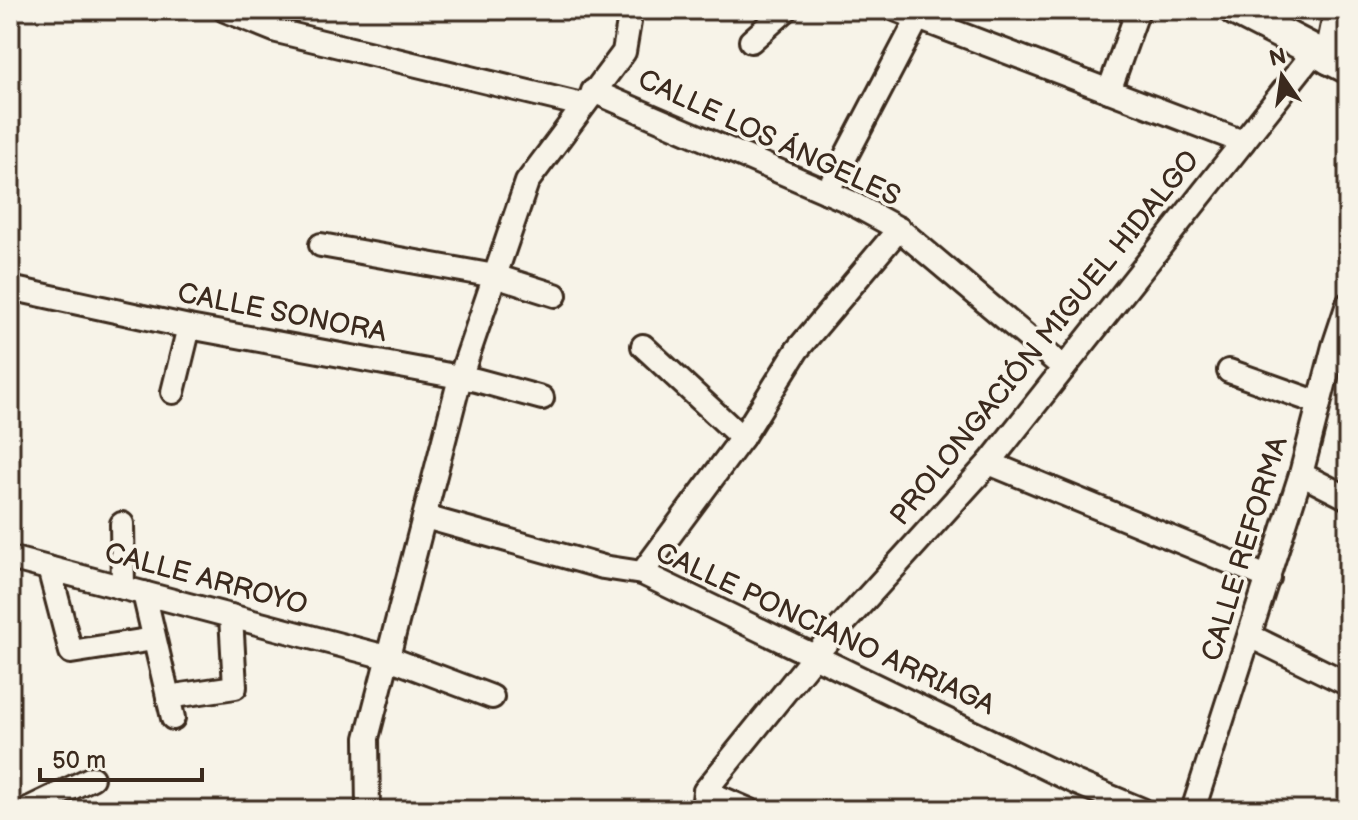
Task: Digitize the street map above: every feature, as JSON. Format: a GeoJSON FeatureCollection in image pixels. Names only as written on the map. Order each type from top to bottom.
{"type":"FeatureCollection","features":[{"type":"Feature","properties":{"kind":"street","name":"CALLE LOS ÁNGELES"},"geometry":{"type":"LineString","coordinates":[[225,10],[277,31],[588,98],[827,192],[899,229],[1064,368]]}},
{"type":"Feature","properties":{"kind":"street"},"geometry":{"type":"LineString","coordinates":[[368,810],[367,738],[460,378],[527,182],[624,52],[631,10]]}},
{"type":"Feature","properties":{"kind":"street"},"geometry":{"type":"LineString","coordinates":[[751,41],[786,10]]}},
{"type":"Feature","properties":{"kind":"street"},"geometry":{"type":"LineString","coordinates":[[1109,91],[1138,10]]}},
{"type":"Feature","properties":{"kind":"street"},"geometry":{"type":"LineString","coordinates":[[1235,10],[1289,23],[1331,59]]}},
{"type":"Feature","properties":{"kind":"street"},"geometry":{"type":"LineString","coordinates":[[1331,59],[1340,10]]}},
{"type":"Feature","properties":{"kind":"street"},"geometry":{"type":"LineString","coordinates":[[827,192],[908,14],[1243,142]]}},
{"type":"Feature","properties":{"kind":"street","name":"PROLONGACIÓN MIGUEL HIDALGO"},"geometry":{"type":"LineString","coordinates":[[704,800],[815,655],[989,463],[1243,142],[1331,59]]}},
{"type":"Feature","properties":{"kind":"street"},"geometry":{"type":"LineString","coordinates":[[642,573],[742,438],[797,350],[899,229]]}},
{"type":"Feature","properties":{"kind":"street"},"geometry":{"type":"LineString","coordinates":[[321,245],[495,276],[555,295]]}},
{"type":"Feature","properties":{"kind":"street","name":"CALLE SONORA"},"geometry":{"type":"LineString","coordinates":[[10,288],[189,327],[476,380],[542,398]]}},
{"type":"Feature","properties":{"kind":"street","name":"CALLE REFORMA"},"geometry":{"type":"LineString","coordinates":[[1193,810],[1269,578],[1319,403],[1341,348],[1348,304]]}},
{"type":"Feature","properties":{"kind":"street"},"geometry":{"type":"LineString","coordinates":[[173,392],[189,327]]}},
{"type":"Feature","properties":{"kind":"street"},"geometry":{"type":"LineString","coordinates":[[643,346],[742,438]]}},
{"type":"Feature","properties":{"kind":"street"},"geometry":{"type":"LineString","coordinates":[[1229,371],[1319,403]]}},
{"type":"Feature","properties":{"kind":"street"},"geometry":{"type":"LineString","coordinates":[[989,463],[1269,578]]}},
{"type":"Feature","properties":{"kind":"street"},"geometry":{"type":"LineString","coordinates":[[1301,474],[1348,498]]}},
{"type":"Feature","properties":{"kind":"street","name":"CALLE PONCIANO ARRIAGA"},"geometry":{"type":"LineString","coordinates":[[425,517],[603,567],[642,573],[1077,783],[1142,810]]}},
{"type":"Feature","properties":{"kind":"street"},"geometry":{"type":"LineString","coordinates":[[122,524],[134,590],[154,639],[170,708],[235,687],[231,616]]}},
{"type":"Feature","properties":{"kind":"street","name":"CALLE ARROYO"},"geometry":{"type":"LineString","coordinates":[[10,558],[386,657],[492,697]]}},
{"type":"Feature","properties":{"kind":"street"},"geometry":{"type":"LineString","coordinates":[[49,568],[71,652],[154,639]]}},
{"type":"Feature","properties":{"kind":"street"},"geometry":{"type":"LineString","coordinates":[[1250,636],[1348,684]]}},
{"type":"Feature","properties":{"kind":"street"},"geometry":{"type":"LineString","coordinates":[[26,810],[92,778]]}},
{"type":"Feature","properties":{"kind":"street"},"geometry":{"type":"LineString","coordinates":[[704,800],[749,810]]}}]}
